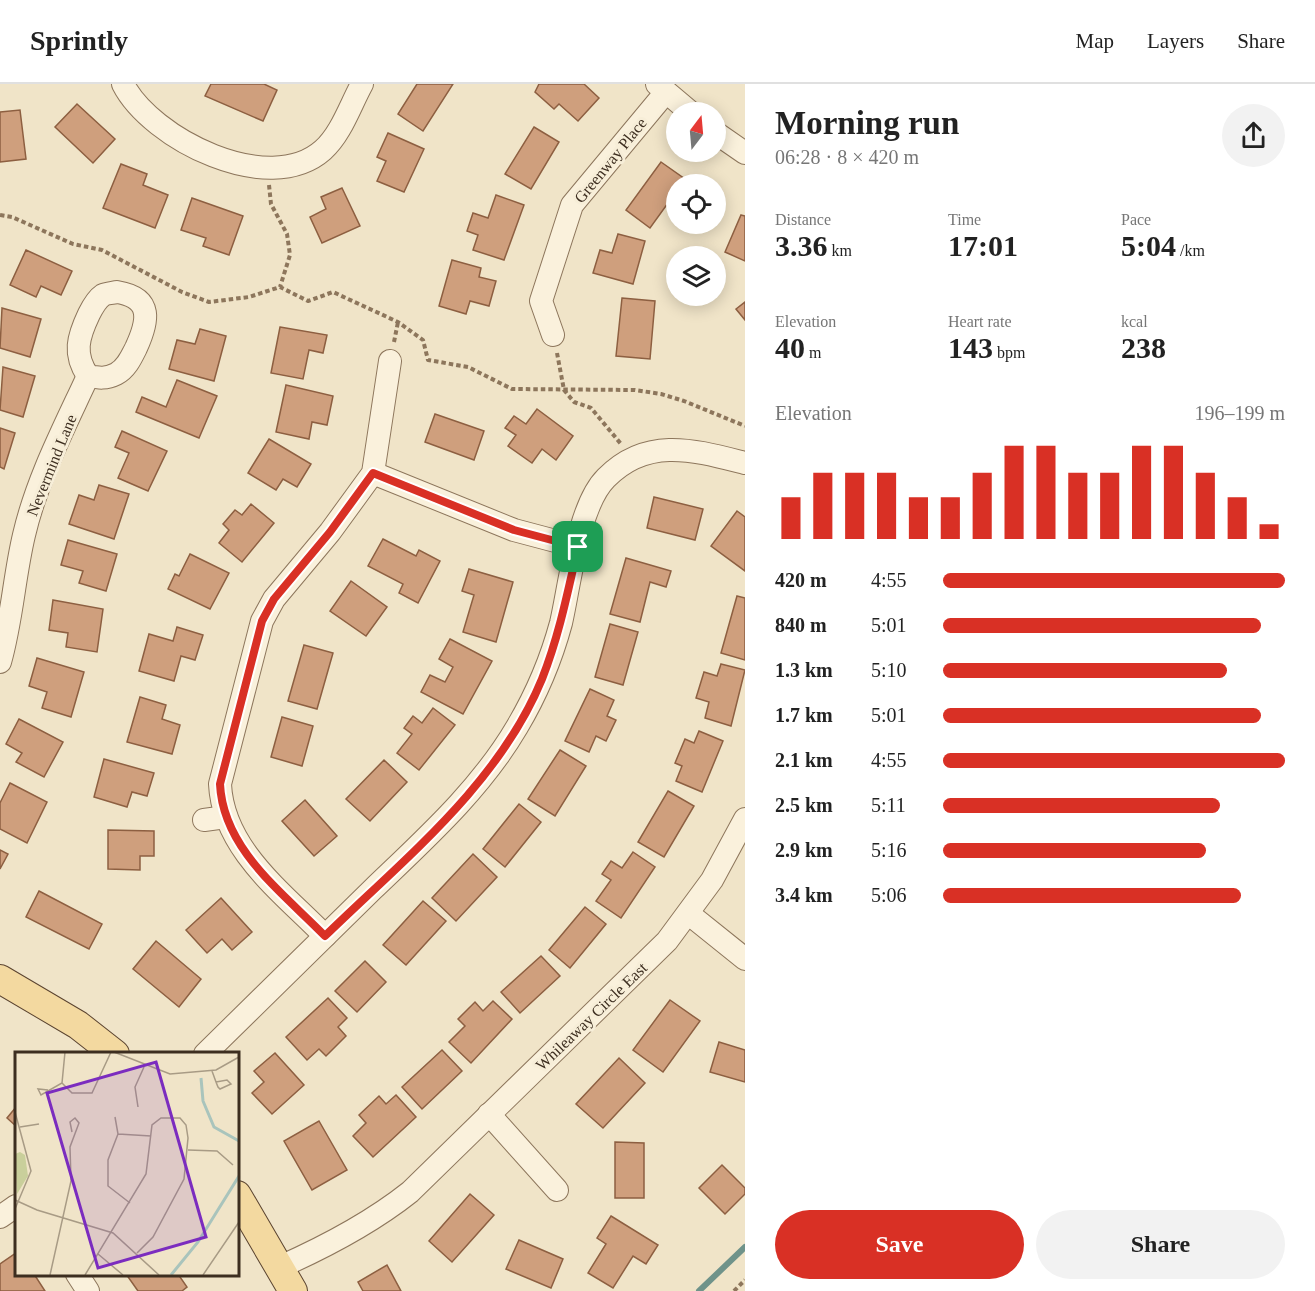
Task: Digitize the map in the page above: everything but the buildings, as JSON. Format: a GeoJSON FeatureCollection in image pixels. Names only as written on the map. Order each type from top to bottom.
{"type":"FeatureCollection","features":[{"type":"Feature","properties":{"kind":"main road"},"geometry":{"type":"LineString","coordinates":[[0,979],[78,1026],[112,1052]]}},
{"type":"Feature","properties":{"kind":"main road"},"geometry":{"type":"LineString","coordinates":[[238,1197],[286,1279]]}},
{"type":"Feature","properties":{"kind":"street"},"geometry":{"type":"LineString","coordinates":[[123,84],[141,109],[159,126],[180,139],[253,169],[268,169],[304,162],[321,152],[334,139],[362,84]]}},
{"type":"Feature","properties":{"kind":"street"},"geometry":{"type":"LineString","coordinates":[[661,88],[678,102]]}},
{"type":"Feature","properties":{"kind":"street","name":"Greenway Place"},"geometry":{"type":"LineString","coordinates":[[553,335],[541,301],[572,205],[661,88]]}},
{"type":"Feature","properties":{"kind":"street"},"geometry":{"type":"LineString","coordinates":[[726,140],[745,153]]}},
{"type":"Feature","properties":{"kind":"street"},"geometry":{"type":"LineString","coordinates":[[325,936],[246,855],[235,838],[215,819],[220,784],[262,621],[274,599],[330,532],[373,473],[390,361]]}},
{"type":"Feature","properties":{"kind":"street","name":"Nevermind Lane"},"geometry":{"type":"LineString","coordinates":[[0,662],[8,636],[18,564],[30,512],[45,470],[88,376]]}},
{"type":"Feature","properties":{"kind":"street"},"geometry":{"type":"LineString","coordinates":[[207,1052],[449,816],[498,757],[529,707],[542,680],[560,625],[593,494],[605,478],[631,457],[654,450],[678,449],[740,462]]}},
{"type":"Feature","properties":{"kind":"street"},"geometry":{"type":"LineString","coordinates":[[373,473],[514,530],[578,547]]}},
{"type":"Feature","properties":{"kind":"street","name":"Whileaway Circle East"},"geometry":{"type":"LineString","coordinates":[[286,1279],[316,1251],[392,1206],[634,975],[689,914],[712,880],[745,819]]}},
{"type":"Feature","properties":{"kind":"street"},"geometry":{"type":"LineString","coordinates":[[689,914],[745,959]]}},
{"type":"Feature","properties":{"kind":"street"},"geometry":{"type":"LineString","coordinates":[[489,1114],[557,1190]]}},
{"type":"Feature","properties":{"kind":"street"},"geometry":{"type":"LineString","coordinates":[[78,1276],[87,1291]]}},
{"type":"Feature","properties":{"kind":"path"},"geometry":{"type":"LineString","coordinates":[[268,169],[271,204],[287,234],[290,255],[280,286]]}},
{"type":"Feature","properties":{"kind":"path"},"geometry":{"type":"LineString","coordinates":[[0,215],[12,217],[73,244],[102,250],[182,292],[209,302],[249,297],[280,286],[308,301],[333,292],[398,322],[423,340],[428,360],[468,367],[512,389],[635,390],[661,394],[745,426]]}},
{"type":"Feature","properties":{"kind":"path"},"geometry":{"type":"LineString","coordinates":[[553,335],[564,390],[574,402],[591,408],[631,457]]}},
{"type":"Feature","properties":{"kind":"path"},"geometry":{"type":"LineString","coordinates":[[734,1291],[745,1280]]}},
{"type":"Feature","properties":{"kind":"waterway"},"geometry":{"type":"LineString","coordinates":[[699,1291],[745,1247]]}},
{"type":"Feature","properties":{"kind":"route"},"geometry":{"type":"LineString","coordinates":[[373,473],[514,530],[578,547],[560,625],[542,680],[529,707],[498,757],[449,816],[325,936],[246,855],[235,838],[221,800],[220,784],[223,768],[256,638],[274,599],[330,532],[373,473]]}}]}
